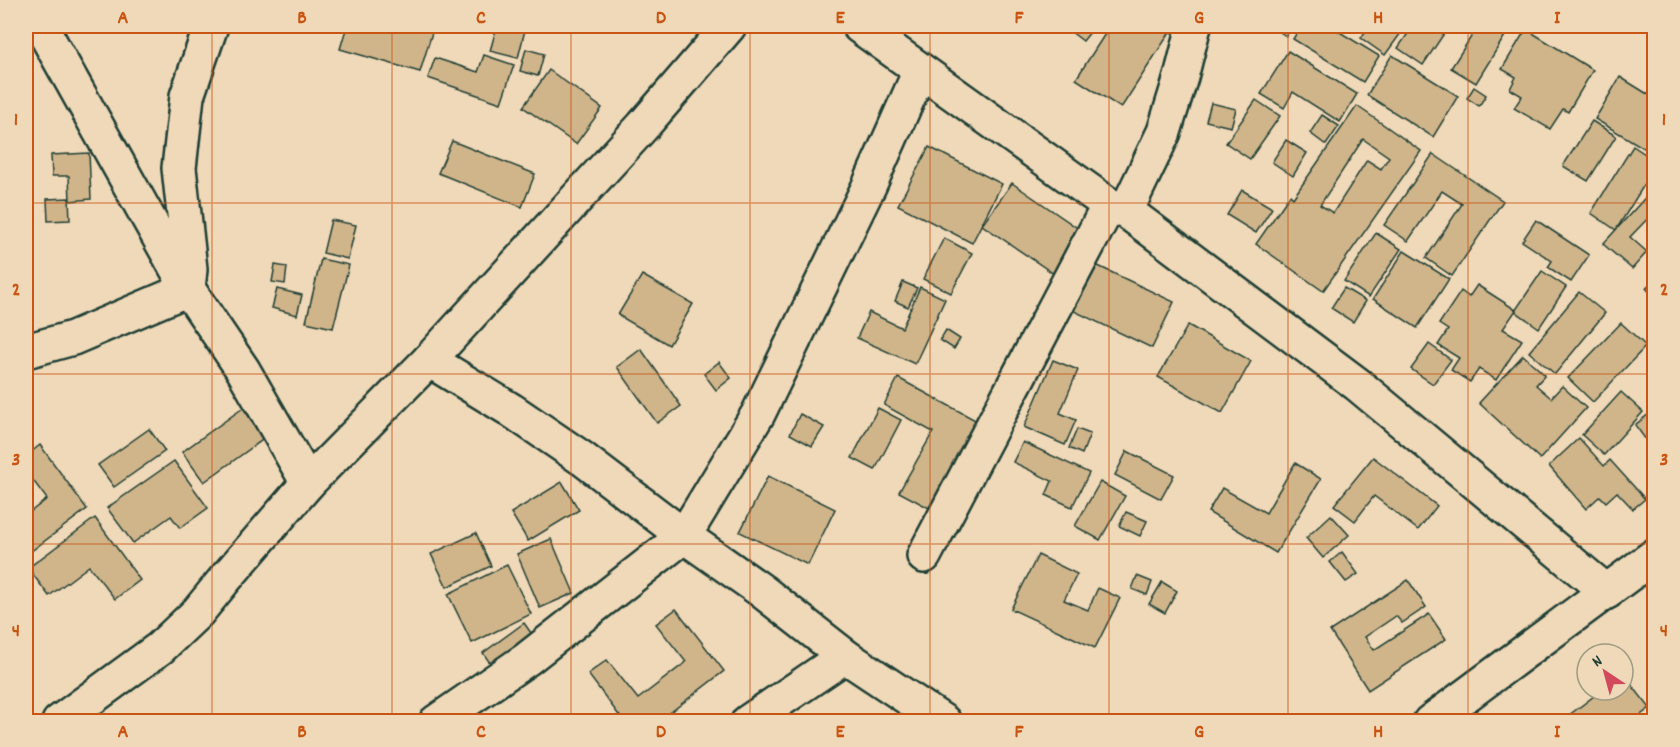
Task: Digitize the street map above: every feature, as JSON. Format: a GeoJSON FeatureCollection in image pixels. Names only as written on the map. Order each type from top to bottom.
{"type":"FeatureCollection","features":[{"type":"Feature","properties":{"kind":"street"},"geometry":{"type":"LineString","coordinates":[[26,34],[36,26]]}},
{"type":"Feature","properties":{"kind":"street"},"geometry":{"type":"LineString","coordinates":[[41,26],[188,289],[243,370],[308,483]]}},
{"type":"Feature","properties":{"kind":"street"},"geometry":{"type":"LineString","coordinates":[[188,289],[190,269],[179,168],[187,96],[211,26]]}},
{"type":"Feature","properties":{"kind":"street"},"geometry":{"type":"LineString","coordinates":[[59,722],[160,648],[198,612],[308,483],[429,360],[643,126],[729,26]]}},
{"type":"Feature","properties":{"kind":"street"},"geometry":{"type":"LineString","coordinates":[[859,26],[1118,208],[1357,384],[1606,591]]}},
{"type":"Feature","properties":{"kind":"street"},"geometry":{"type":"LineString","coordinates":[[924,556],[1118,208],[1164,132],[1182,77],[1194,26]]}},
{"type":"Feature","properties":{"kind":"street"},"geometry":{"type":"LineString","coordinates":[[436,722],[527,659],[684,536],[758,414],[869,186],[920,71]]}},
{"type":"Feature","properties":{"kind":"street"},"geometry":{"type":"LineString","coordinates":[[26,351],[73,338],[188,289]]}},
{"type":"Feature","properties":{"kind":"street"},"geometry":{"type":"LineString","coordinates":[[429,360],[512,410],[583,459],[684,536],[762,591],[845,656],[944,722]]}},
{"type":"Feature","properties":{"kind":"street"},"geometry":{"type":"LineString","coordinates":[[1430,722],[1654,556]]}},
{"type":"Feature","properties":{"kind":"street"},"geometry":{"type":"LineString","coordinates":[[748,722],[845,656]]}},
{"type":"Feature","properties":{"kind":"building"},"geometry":{"type":"Polygon","coordinates":[[[347,26],[402,28],[403,26],[434,26],[420,72],[340,49],[347,26]]]}},
{"type":"Feature","properties":{"kind":"building"},"geometry":{"type":"Polygon","coordinates":[[[497,26],[526,26],[518,58],[490,51],[497,26]]]}},
{"type":"Feature","properties":{"kind":"building"},"geometry":{"type":"Polygon","coordinates":[[[1068,26],[1095,26],[1083,41],[1066,28],[1068,26]]]}},
{"type":"Feature","properties":{"kind":"building"},"geometry":{"type":"Polygon","coordinates":[[[1110,26],[1174,26],[1121,108],[1076,79],[1110,26]]]}},
{"type":"Feature","properties":{"kind":"building"},"geometry":{"type":"Polygon","coordinates":[[[1271,26],[1293,26],[1286,36],[1271,26]]]}},
{"type":"Feature","properties":{"kind":"building"},"geometry":{"type":"Polygon","coordinates":[[[1301,26],[1330,26],[1379,56],[1363,82],[1293,39],[1301,26]]]}},
{"type":"Feature","properties":{"kind":"building"},"geometry":{"type":"Polygon","coordinates":[[[1369,26],[1406,26],[1385,55],[1361,38],[1369,26]]]}},
{"type":"Feature","properties":{"kind":"building"},"geometry":{"type":"Polygon","coordinates":[[[1413,26],[1449,26],[1423,65],[1398,48],[1413,26]]]}},
{"type":"Feature","properties":{"kind":"building"},"geometry":{"type":"Polygon","coordinates":[[[1478,26],[1511,26],[1476,83],[1451,68],[1478,26]]]}},
{"type":"Feature","properties":{"kind":"building"},"geometry":{"type":"Polygon","coordinates":[[[1526,29],[1593,70],[1568,112],[1563,109],[1550,129],[1514,108],[1522,96],[1510,89],[1516,77],[1502,69],[1526,29]]]}},
{"type":"Feature","properties":{"kind":"building"},"geometry":{"type":"Polygon","coordinates":[[[526,49],[544,54],[538,76],[520,71],[526,49]]]}},
{"type":"Feature","properties":{"kind":"building"},"geometry":{"type":"Polygon","coordinates":[[[1288,51],[1357,94],[1340,122],[1293,92],[1284,108],[1261,94],[1288,51]]]}},
{"type":"Feature","properties":{"kind":"building"},"geometry":{"type":"Polygon","coordinates":[[[484,55],[514,65],[501,103],[428,78],[435,58],[478,72],[484,55]]]}},
{"type":"Feature","properties":{"kind":"building"},"geometry":{"type":"Polygon","coordinates":[[[1392,55],[1458,96],[1433,137],[1367,95],[1392,55]]]}},
{"type":"Feature","properties":{"kind":"building"},"geometry":{"type":"Polygon","coordinates":[[[549,70],[602,108],[576,144],[523,107],[549,70]]]}},
{"type":"Feature","properties":{"kind":"building"},"geometry":{"type":"Polygon","coordinates":[[[1620,77],[1654,98],[1654,154],[1595,119],[1620,77]]]}},
{"type":"Feature","properties":{"kind":"building"},"geometry":{"type":"Polygon","coordinates":[[[1474,87],[1486,95],[1479,106],[1467,98],[1474,87]]]}},
{"type":"Feature","properties":{"kind":"building"},"geometry":{"type":"Polygon","coordinates":[[[1256,100],[1280,116],[1250,159],[1226,143],[1256,100]]]}},
{"type":"Feature","properties":{"kind":"building"},"geometry":{"type":"Polygon","coordinates":[[[1211,103],[1236,109],[1231,127],[1206,121],[1211,103]]]}},
{"type":"Feature","properties":{"kind":"building"},"geometry":{"type":"Polygon","coordinates":[[[1357,106],[1421,151],[1323,291],[1256,244],[1290,195],[1293,198],[1357,106]],[[1363,139],[1320,205],[1333,213],[1367,160],[1381,169],[1389,157],[1363,139]]]}},
{"type":"Feature","properties":{"kind":"building"},"geometry":{"type":"Polygon","coordinates":[[[1322,115],[1339,126],[1326,145],[1310,133],[1322,115]]]}},
{"type":"Feature","properties":{"kind":"building"},"geometry":{"type":"Polygon","coordinates":[[[1592,121],[1616,136],[1588,181],[1563,166],[1592,121]]]}},
{"type":"Feature","properties":{"kind":"building"},"geometry":{"type":"Polygon","coordinates":[[[1286,140],[1307,153],[1293,176],[1272,162],[1286,140]]]}},
{"type":"Feature","properties":{"kind":"building"},"geometry":{"type":"Polygon","coordinates":[[[452,141],[535,174],[522,207],[438,173],[452,141]]]}},
{"type":"Feature","properties":{"kind":"building"},"geometry":{"type":"Polygon","coordinates":[[[1633,146],[1654,160],[1654,169],[1616,230],[1591,213],[1633,146]]]}},
{"type":"Feature","properties":{"kind":"building"},"geometry":{"type":"Polygon","coordinates":[[[929,147],[1002,184],[972,243],[898,205],[929,147]]]}},
{"type":"Feature","properties":{"kind":"building"},"geometry":{"type":"Polygon","coordinates":[[[89,153],[91,199],[70,201],[69,176],[52,176],[51,155],[89,153]]]}},
{"type":"Feature","properties":{"kind":"building"},"geometry":{"type":"Polygon","coordinates":[[[1433,154],[1503,201],[1452,276],[1426,258],[1462,204],[1442,191],[1408,241],[1384,225],[1433,154]]]}},
{"type":"Feature","properties":{"kind":"building"},"geometry":{"type":"Polygon","coordinates":[[[1012,183],[1089,236],[1060,278],[982,225],[1012,183]]]}},
{"type":"Feature","properties":{"kind":"building"},"geometry":{"type":"Polygon","coordinates":[[[1654,188],[1654,216],[1652,214],[1630,237],[1647,252],[1632,269],[1603,244],[1654,188]]]}},
{"type":"Feature","properties":{"kind":"building"},"geometry":{"type":"Polygon","coordinates":[[[1242,190],[1272,208],[1256,233],[1227,215],[1242,190]]]}},
{"type":"Feature","properties":{"kind":"building"},"geometry":{"type":"Polygon","coordinates":[[[69,198],[70,220],[48,221],[47,199],[69,198]]]}},
{"type":"Feature","properties":{"kind":"building"},"geometry":{"type":"Polygon","coordinates":[[[331,220],[356,225],[348,259],[323,253],[331,220]]]}},
{"type":"Feature","properties":{"kind":"building"},"geometry":{"type":"Polygon","coordinates":[[[1536,220],[1589,255],[1571,282],[1548,267],[1552,261],[1522,241],[1536,220]]]}},
{"type":"Feature","properties":{"kind":"building"},"geometry":{"type":"Polygon","coordinates":[[[1376,233],[1401,249],[1369,297],[1344,281],[1376,233]]]}},
{"type":"Feature","properties":{"kind":"building"},"geometry":{"type":"Polygon","coordinates":[[[944,238],[972,253],[951,293],[923,279],[944,238]]]}},
{"type":"Feature","properties":{"kind":"building"},"geometry":{"type":"Polygon","coordinates":[[[1404,251],[1449,279],[1417,328],[1373,299],[1404,251]]]}},
{"type":"Feature","properties":{"kind":"building"},"geometry":{"type":"Polygon","coordinates":[[[321,259],[349,265],[333,328],[306,322],[321,259]]]}},
{"type":"Feature","properties":{"kind":"building"},"geometry":{"type":"Polygon","coordinates":[[[275,265],[287,267],[285,284],[272,282],[275,265]]]}},
{"type":"Feature","properties":{"kind":"building"},"geometry":{"type":"Polygon","coordinates":[[[1096,265],[1174,302],[1152,348],[1074,311],[1096,265]]]}},
{"type":"Feature","properties":{"kind":"building"},"geometry":{"type":"Polygon","coordinates":[[[1542,271],[1566,287],[1539,328],[1515,311],[1542,271]]]}},
{"type":"Feature","properties":{"kind":"building"},"geometry":{"type":"Polygon","coordinates":[[[642,275],[693,304],[669,345],[618,315],[642,275]]]}},
{"type":"Feature","properties":{"kind":"building"},"geometry":{"type":"Polygon","coordinates":[[[1654,279],[1654,297],[1646,288],[1654,279]]]}},
{"type":"Feature","properties":{"kind":"building"},"geometry":{"type":"Polygon","coordinates":[[[903,282],[917,288],[908,307],[895,301],[903,282]]]}},
{"type":"Feature","properties":{"kind":"building"},"geometry":{"type":"Polygon","coordinates":[[[1477,285],[1516,310],[1503,329],[1522,340],[1496,380],[1479,369],[1470,382],[1451,370],[1459,358],[1438,345],[1448,330],[1439,324],[1461,291],[1469,297],[1477,285]]]}},
{"type":"Feature","properties":{"kind":"building"},"geometry":{"type":"Polygon","coordinates":[[[920,287],[945,299],[915,364],[857,338],[869,312],[902,328],[920,287]]]}},
{"type":"Feature","properties":{"kind":"building"},"geometry":{"type":"Polygon","coordinates":[[[1344,288],[1366,301],[1353,322],[1331,308],[1344,288]]]}},
{"type":"Feature","properties":{"kind":"building"},"geometry":{"type":"Polygon","coordinates":[[[277,289],[302,295],[297,315],[272,308],[277,289]]]}},
{"type":"Feature","properties":{"kind":"building"},"geometry":{"type":"Polygon","coordinates":[[[1579,292],[1605,313],[1555,374],[1529,352],[1579,292]]]}},
{"type":"Feature","properties":{"kind":"building"},"geometry":{"type":"Polygon","coordinates":[[[1621,323],[1646,346],[1593,402],[1568,378],[1621,323]]]}},
{"type":"Feature","properties":{"kind":"building"},"geometry":{"type":"Polygon","coordinates":[[[1188,325],[1251,361],[1222,413],[1158,377],[1188,325]]]}},
{"type":"Feature","properties":{"kind":"building"},"geometry":{"type":"Polygon","coordinates":[[[946,330],[960,339],[954,349],[940,340],[946,330]]]}},
{"type":"Feature","properties":{"kind":"building"},"geometry":{"type":"Polygon","coordinates":[[[1429,344],[1451,360],[1433,384],[1411,369],[1429,344]]]}},
{"type":"Feature","properties":{"kind":"building"},"geometry":{"type":"Polygon","coordinates":[[[641,349],[681,406],[657,423],[617,367],[641,349]]]}},
{"type":"Feature","properties":{"kind":"building"},"geometry":{"type":"Polygon","coordinates":[[[1523,355],[1545,375],[1536,385],[1551,398],[1562,386],[1586,408],[1540,459],[1479,403],[1523,355]]]}},
{"type":"Feature","properties":{"kind":"building"},"geometry":{"type":"Polygon","coordinates":[[[1053,360],[1078,370],[1060,413],[1076,420],[1065,445],[1024,427],[1053,360]]]}},
{"type":"Feature","properties":{"kind":"building"},"geometry":{"type":"Polygon","coordinates":[[[719,362],[731,378],[716,390],[704,374],[719,362]]]}},
{"type":"Feature","properties":{"kind":"building"},"geometry":{"type":"Polygon","coordinates":[[[898,378],[979,422],[931,509],[899,492],[933,432],[884,405],[898,378]]]}},
{"type":"Feature","properties":{"kind":"building"},"geometry":{"type":"Polygon","coordinates":[[[1621,392],[1643,412],[1604,455],[1582,435],[1621,392]]]}},
{"type":"Feature","properties":{"kind":"building"},"geometry":{"type":"Polygon","coordinates":[[[243,408],[265,438],[204,482],[182,452],[243,408]]]}},
{"type":"Feature","properties":{"kind":"building"},"geometry":{"type":"Polygon","coordinates":[[[878,408],[901,420],[875,470],[852,458],[878,408]]]}},
{"type":"Feature","properties":{"kind":"building"},"geometry":{"type":"Polygon","coordinates":[[[1653,411],[1654,413],[1654,451],[1635,425],[1653,411]]]}},
{"type":"Feature","properties":{"kind":"building"},"geometry":{"type":"Polygon","coordinates":[[[800,414],[824,427],[812,446],[790,434],[800,414]]]}},
{"type":"Feature","properties":{"kind":"building"},"geometry":{"type":"Polygon","coordinates":[[[149,429],[165,451],[114,487],[98,465],[149,429]]]}},
{"type":"Feature","properties":{"kind":"building"},"geometry":{"type":"Polygon","coordinates":[[[1077,429],[1090,434],[1082,454],[1069,448],[1077,429]]]}},
{"type":"Feature","properties":{"kind":"building"},"geometry":{"type":"Polygon","coordinates":[[[1579,438],[1604,466],[1610,460],[1645,499],[1633,509],[1617,492],[1606,502],[1600,496],[1586,509],[1549,466],[1579,438]]]}},
{"type":"Feature","properties":{"kind":"building"},"geometry":{"type":"Polygon","coordinates":[[[1023,442],[1089,473],[1072,507],[1046,495],[1052,481],[1013,462],[1023,442]]]}},
{"type":"Feature","properties":{"kind":"building"},"geometry":{"type":"Polygon","coordinates":[[[40,445],[87,509],[26,555],[26,515],[47,499],[26,471],[26,456],[40,445]]]}},
{"type":"Feature","properties":{"kind":"building"},"geometry":{"type":"Polygon","coordinates":[[[1127,451],[1174,475],[1161,499],[1115,475],[1127,451]]]}},
{"type":"Feature","properties":{"kind":"building"},"geometry":{"type":"Polygon","coordinates":[[[1373,457],[1437,506],[1418,530],[1374,496],[1355,521],[1334,505],[1373,457]]]}},
{"type":"Feature","properties":{"kind":"building"},"geometry":{"type":"Polygon","coordinates":[[[174,461],[208,508],[180,528],[171,516],[133,543],[107,508],[174,461]]]}},
{"type":"Feature","properties":{"kind":"building"},"geometry":{"type":"Polygon","coordinates":[[[1295,463],[1321,479],[1276,553],[1208,512],[1222,488],[1266,513],[1295,463]]]}},
{"type":"Feature","properties":{"kind":"building"},"geometry":{"type":"Polygon","coordinates":[[[768,476],[835,509],[808,565],[740,532],[768,476]]]}},
{"type":"Feature","properties":{"kind":"building"},"geometry":{"type":"Polygon","coordinates":[[[562,482],[579,510],[528,541],[511,513],[562,482]]]}},
{"type":"Feature","properties":{"kind":"building"},"geometry":{"type":"Polygon","coordinates":[[[1100,482],[1125,496],[1100,540],[1075,526],[1100,482]]]}},
{"type":"Feature","properties":{"kind":"building"},"geometry":{"type":"Polygon","coordinates":[[[1126,512],[1147,521],[1140,536],[1119,526],[1126,512]]]}},
{"type":"Feature","properties":{"kind":"building"},"geometry":{"type":"Polygon","coordinates":[[[1331,515],[1349,535],[1323,558],[1306,538],[1331,515]]]}},
{"type":"Feature","properties":{"kind":"building"},"geometry":{"type":"Polygon","coordinates":[[[95,518],[140,580],[115,599],[89,566],[49,596],[28,568],[95,518]]]}},
{"type":"Feature","properties":{"kind":"building"},"geometry":{"type":"Polygon","coordinates":[[[476,533],[491,566],[447,587],[431,554],[476,533]]]}},
{"type":"Feature","properties":{"kind":"building"},"geometry":{"type":"Polygon","coordinates":[[[551,539],[574,593],[540,608],[517,554],[551,539]]]}},
{"type":"Feature","properties":{"kind":"building"},"geometry":{"type":"Polygon","coordinates":[[[1342,552],[1358,574],[1346,582],[1330,562],[1342,552]]]}},
{"type":"Feature","properties":{"kind":"building"},"geometry":{"type":"Polygon","coordinates":[[[1038,555],[1077,574],[1064,600],[1088,610],[1098,588],[1120,598],[1095,648],[1011,609],[1038,555]]]}},
{"type":"Feature","properties":{"kind":"building"},"geometry":{"type":"Polygon","coordinates":[[[507,565],[531,614],[472,643],[448,594],[507,565]]]}},
{"type":"Feature","properties":{"kind":"building"},"geometry":{"type":"Polygon","coordinates":[[[1137,576],[1152,582],[1147,595],[1132,589],[1137,576]]]}},
{"type":"Feature","properties":{"kind":"building"},"geometry":{"type":"Polygon","coordinates":[[[1408,580],[1426,607],[1402,623],[1396,616],[1365,637],[1374,650],[1429,614],[1446,639],[1368,690],[1330,631],[1408,580]]]}},
{"type":"Feature","properties":{"kind":"building"},"geometry":{"type":"Polygon","coordinates":[[[1162,582],[1177,591],[1165,613],[1149,604],[1162,582]]]}},
{"type":"Feature","properties":{"kind":"building"},"geometry":{"type":"Polygon","coordinates":[[[26,595],[32,603],[26,608],[26,595]]]}},
{"type":"Feature","properties":{"kind":"building"},"geometry":{"type":"Polygon","coordinates":[[[676,609],[724,671],[658,722],[624,722],[588,674],[607,660],[638,699],[686,662],[656,624],[676,609]]]}},
{"type":"Feature","properties":{"kind":"building"},"geometry":{"type":"Polygon","coordinates":[[[524,623],[536,640],[495,670],[483,653],[524,623]]]}},
{"type":"Feature","properties":{"kind":"building"},"geometry":{"type":"Polygon","coordinates":[[[1635,689],[1650,708],[1631,722],[1560,722],[1586,702],[1635,702],[1635,689]]]}}]}
